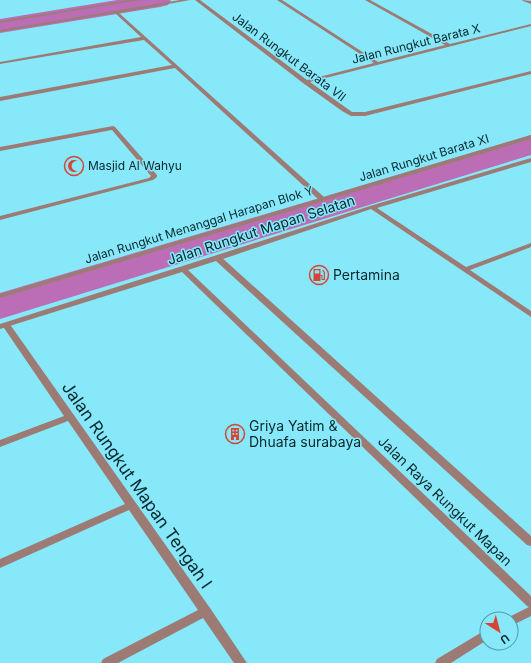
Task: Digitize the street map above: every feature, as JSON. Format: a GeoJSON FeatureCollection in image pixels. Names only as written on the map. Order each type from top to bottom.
{"type":"FeatureCollection","features":[{"type":"Feature","properties":{"kind":"street"},"geometry":{"type":"LineString","coordinates":[[0,22],[118,1],[138,0]]}},
{"type":"Feature","properties":{"kind":"street"},"geometry":{"type":"LineString","coordinates":[[0,31],[188,0]]}},
{"type":"Feature","properties":{"kind":"street","name":"Jalan Rungkut Barata VII"},"geometry":{"type":"LineString","coordinates":[[197,0],[344,110],[352,114],[365,114],[531,72]]}},
{"type":"Feature","properties":{"kind":"street"},"geometry":{"type":"LineString","coordinates":[[279,0],[378,64]]}},
{"type":"Feature","properties":{"kind":"street"},"geometry":{"type":"LineString","coordinates":[[367,0],[450,46]]}},
{"type":"Feature","properties":{"kind":"street"},"geometry":{"type":"LineString","coordinates":[[524,0],[531,3]]}},
{"type":"Feature","properties":{"kind":"street","name":"Jalan Rungkut Menanggal Harapan Blok Y"},"geometry":{"type":"LineString","coordinates":[[116,12],[322,199]]}},
{"type":"Feature","properties":{"kind":"street","name":"Jalan Rungkut Barata X"},"geometry":{"type":"LineString","coordinates":[[306,82],[531,25]]}},
{"type":"Feature","properties":{"kind":"street"},"geometry":{"type":"LineString","coordinates":[[0,63],[145,38]]}},
{"type":"Feature","properties":{"kind":"street"},"geometry":{"type":"LineString","coordinates":[[0,99],[176,66]]}},
{"type":"Feature","properties":{"kind":"street"},"geometry":{"type":"LineString","coordinates":[[0,149],[113,128],[155,176],[151,179],[0,218]]}},
{"type":"Feature","properties":{"kind":"street","name":"Jalan Rungkut Barata XI"},"geometry":{"type":"LineString","coordinates":[[322,199],[531,137]]}},
{"type":"Feature","properties":{"kind":"street","name":"Jalan Rungkut Mapan Selatan"},"geometry":{"type":"LineString","coordinates":[[3,326],[372,207],[531,160]]}},
{"type":"Feature","properties":{"kind":"street","name":"Jalan Rungkut Menanggal Harapan Blok Y"},"geometry":{"type":"LineString","coordinates":[[0,296],[322,199]]}},
{"type":"Feature","properties":{"kind":"street"},"geometry":{"type":"LineString","coordinates":[[372,207],[531,315]]}},
{"type":"Feature","properties":{"kind":"street"},"geometry":{"type":"LineString","coordinates":[[465,270],[531,244]]}},
{"type":"Feature","properties":{"kind":"street","name":"Jalan Raya Rungkut Mapan"},"geometry":{"type":"LineString","coordinates":[[217,258],[531,542]]}},
{"type":"Feature","properties":{"kind":"street","name":"Jalan Raya Rungkut Mapan"},"geometry":{"type":"LineString","coordinates":[[183,269],[531,603]]}},
{"type":"Feature","properties":{"kind":"street","name":"Jalan Rungkut Mapan Tengah I"},"geometry":{"type":"LineString","coordinates":[[3,326],[70,417],[241,663]]}},
{"type":"Feature","properties":{"kind":"street"},"geometry":{"type":"LineString","coordinates":[[0,444],[70,417]]}},
{"type":"Feature","properties":{"kind":"street"},"geometry":{"type":"LineString","coordinates":[[0,564],[131,505]]}},
{"type":"Feature","properties":{"kind":"street"},"geometry":{"type":"LineString","coordinates":[[107,663],[206,611]]}},
{"type":"Feature","properties":{"kind":"street"},"geometry":{"type":"LineString","coordinates":[[519,617],[531,611]]}},
{"type":"Feature","properties":{"kind":"street"},"geometry":{"type":"LineString","coordinates":[[441,663],[479,639]]}},
{"type":"Feature","properties":{"kind":"waterway"},"geometry":{"type":"LineString","coordinates":[[0,26],[160,0]]}},
{"type":"Feature","properties":{"kind":"waterway"},"geometry":{"type":"LineString","coordinates":[[0,306],[531,145]]}},
{"type":"Feature","properties":{"kind":"place","name":"Masjid Al Wahyu"},"geometry":{"type":"Point","coordinates":[74,166]}},
{"type":"Feature","properties":{"kind":"place","name":"Pertamina"},"geometry":{"type":"Point","coordinates":[319,275]}},
{"type":"Feature","properties":{"kind":"place","name":"Griya Yatim & Dhuafa surabaya"},"geometry":{"type":"Point","coordinates":[235,434]}}]}
